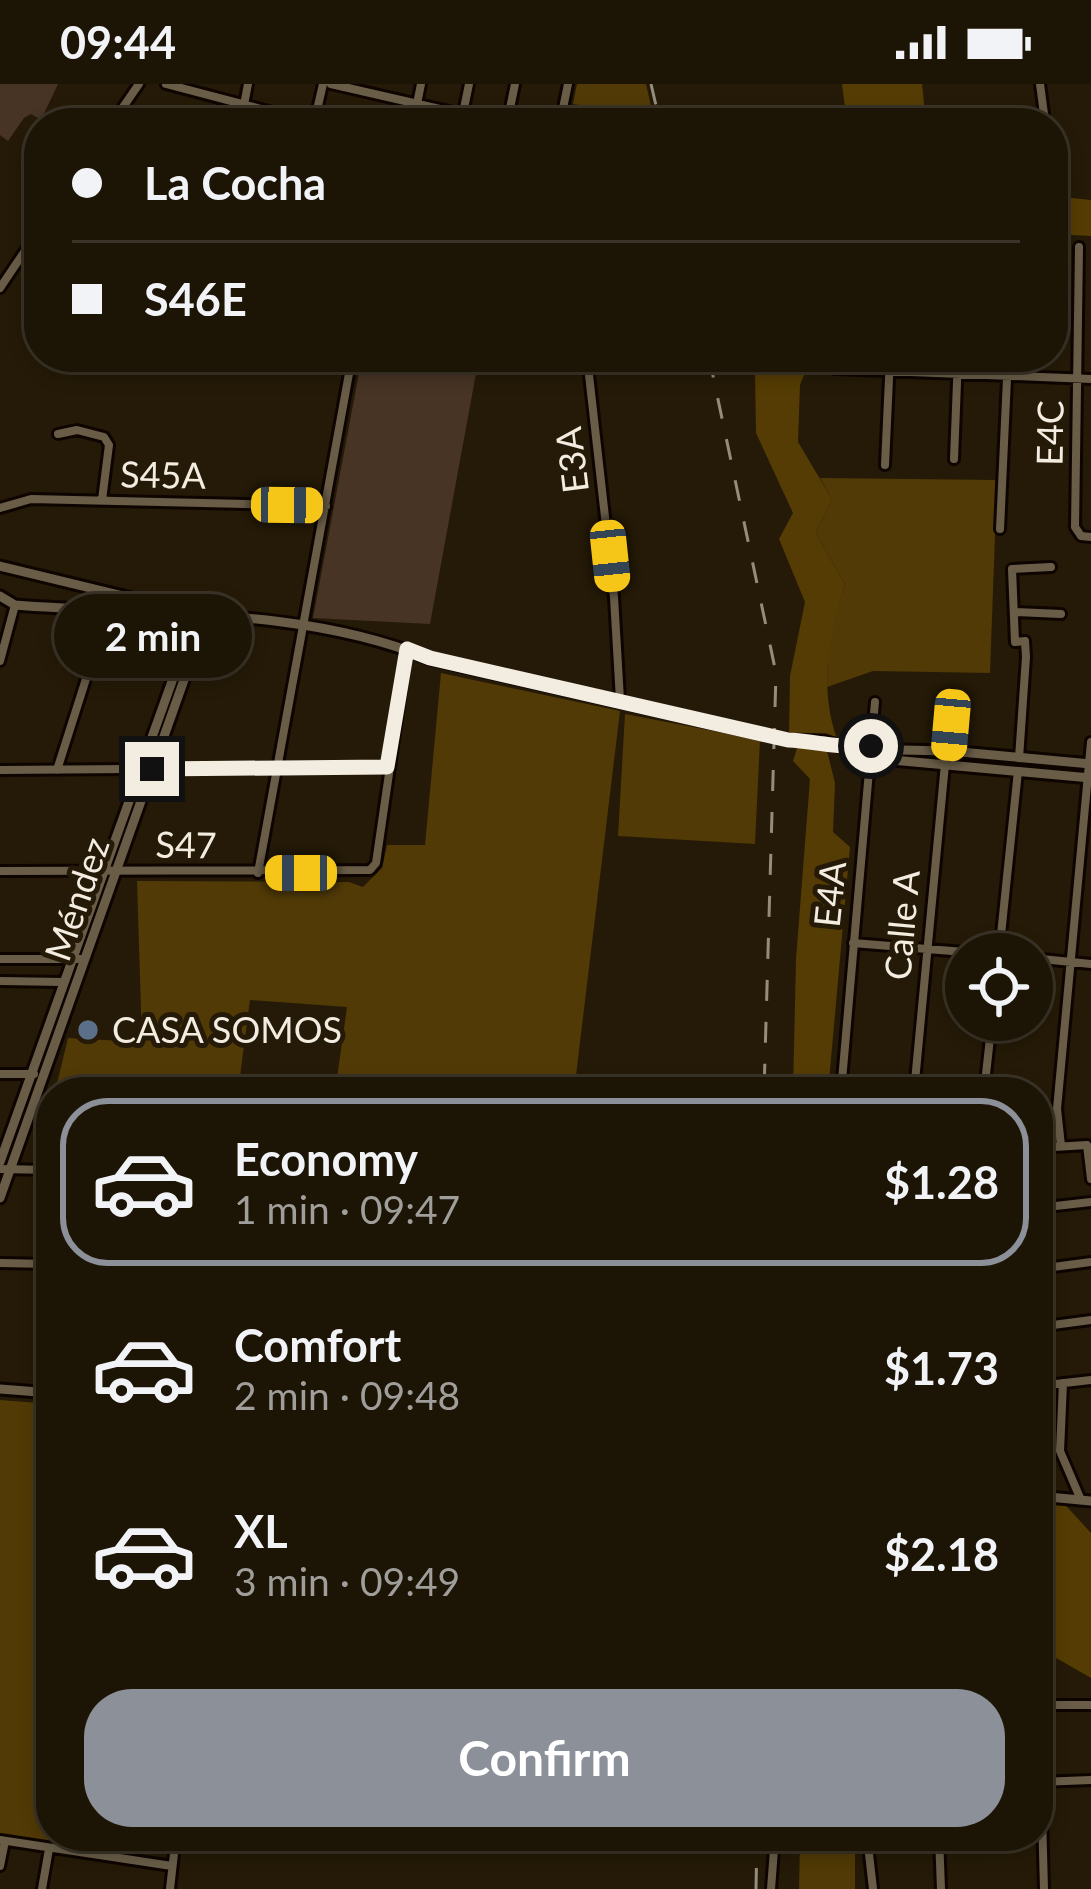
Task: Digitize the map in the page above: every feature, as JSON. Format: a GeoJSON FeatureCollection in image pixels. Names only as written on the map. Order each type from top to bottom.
{"type":"FeatureCollection","features":[{"type":"Feature","properties":{"kind":"street"},"geometry":{"type":"LineString","coordinates":[[166,84],[203,89],[256,108]]}},
{"type":"Feature","properties":{"kind":"street"},"geometry":{"type":"LineString","coordinates":[[244,105],[248,84]]}},
{"type":"Feature","properties":{"kind":"street"},"geometry":{"type":"LineString","coordinates":[[327,84],[375,89],[429,108]]}},
{"type":"Feature","properties":{"kind":"street"},"geometry":{"type":"LineString","coordinates":[[417,104],[421,84]]}},
{"type":"Feature","properties":{"kind":"street","name":"E4C"},"geometry":{"type":"LineString","coordinates":[[1079,247],[1075,527],[1081,536],[1091,537]]}},
{"type":"Feature","properties":{"kind":"street"},"geometry":{"type":"LineString","coordinates":[[0,288],[23,254]]}},
{"type":"Feature","properties":{"kind":"street"},"geometry":{"type":"LineString","coordinates":[[258,873],[349,372]]}},
{"type":"Feature","properties":{"kind":"street","name":"E3A"},"geometry":{"type":"LineString","coordinates":[[589,372],[614,597],[620,700]]}},
{"type":"Feature","properties":{"kind":"street"},"geometry":{"type":"LineString","coordinates":[[885,465],[890,372],[1091,379]]}},
{"type":"Feature","properties":{"kind":"street"},"geometry":{"type":"LineString","coordinates":[[954,459],[957,372]]}},
{"type":"Feature","properties":{"kind":"street"},"geometry":{"type":"LineString","coordinates":[[1000,529],[1007,372]]}},
{"type":"Feature","properties":{"kind":"street"},"geometry":{"type":"LineString","coordinates":[[58,434],[77,430],[104,437],[108,459],[102,501]]}},
{"type":"Feature","properties":{"kind":"street","name":"S45A"},"geometry":{"type":"LineString","coordinates":[[0,508],[32,500],[326,506]]}},
{"type":"Feature","properties":{"kind":"street"},"geometry":{"type":"LineString","coordinates":[[0,566],[195,617]]}},
{"type":"Feature","properties":{"kind":"street"},"geometry":{"type":"LineString","coordinates":[[1001,933],[1026,657],[1025,641],[1015,642],[1012,569],[1051,567]]}},
{"type":"Feature","properties":{"kind":"street"},"geometry":{"type":"LineString","coordinates":[[0,596],[15,605],[303,623],[430,658],[796,741],[812,739],[871,752],[1018,764],[1090,778]]}},
{"type":"Feature","properties":{"kind":"street"},"geometry":{"type":"LineString","coordinates":[[0,661],[15,605]]}},
{"type":"Feature","properties":{"kind":"street"},"geometry":{"type":"LineString","coordinates":[[1013,612],[1060,614]]}},
{"type":"Feature","properties":{"kind":"street"},"geometry":{"type":"LineString","coordinates":[[57,770],[107,613]]}},
{"type":"Feature","properties":{"kind":"street","name":"Méndez"},"geometry":{"type":"LineString","coordinates":[[0,1198],[3,1167],[31,1074],[79,959],[195,617]]}},
{"type":"Feature","properties":{"kind":"street"},"geometry":{"type":"LineString","coordinates":[[0,770],[387,767],[407,649]]}},
{"type":"Feature","properties":{"kind":"street","name":"Calle A"},"geometry":{"type":"LineString","coordinates":[[915,1077],[953,699]]}},
{"type":"Feature","properties":{"kind":"street","name":"E4A"},"geometry":{"type":"LineString","coordinates":[[842,1077],[875,702]]}},
{"type":"Feature","properties":{"kind":"street"},"geometry":{"type":"LineString","coordinates":[[1061,1146],[1057,1109],[1091,742]]}},
{"type":"Feature","properties":{"kind":"street"},"geometry":{"type":"LineString","coordinates":[[1018,764],[1090,764]]}},
{"type":"Feature","properties":{"kind":"street","name":"S47"},"geometry":{"type":"LineString","coordinates":[[0,871],[370,870],[376,863],[387,767]]}},
{"type":"Feature","properties":{"kind":"street"},"geometry":{"type":"LineString","coordinates":[[852,944],[945,949]]}},
{"type":"Feature","properties":{"kind":"street"},"geometry":{"type":"LineString","coordinates":[[0,959],[79,959]]}},
{"type":"Feature","properties":{"kind":"street"},"geometry":{"type":"LineString","coordinates":[[1053,960],[1091,964]]}},
{"type":"Feature","properties":{"kind":"street"},"geometry":{"type":"LineString","coordinates":[[0,981],[70,982]]}},
{"type":"Feature","properties":{"kind":"street","name":"Méndez"},"geometry":{"type":"LineString","coordinates":[[43,1077],[70,982]]}},
{"type":"Feature","properties":{"kind":"street"},"geometry":{"type":"LineString","coordinates":[[986,1077],[990,1041]]}},
{"type":"Feature","properties":{"kind":"street"},"geometry":{"type":"LineString","coordinates":[[0,1074],[44,1074]]}},
{"type":"Feature","properties":{"kind":"street","name":"Méndez"},"geometry":{"type":"LineString","coordinates":[[3,1167],[36,1092]]}},
{"type":"Feature","properties":{"kind":"street"},"geometry":{"type":"LineString","coordinates":[[1053,1147],[1087,1145],[1091,1179]]}},
{"type":"Feature","properties":{"kind":"street"},"geometry":{"type":"LineString","coordinates":[[3,1167],[36,1169]]}},
{"type":"Feature","properties":{"kind":"street"},"geometry":{"type":"LineString","coordinates":[[1053,1206],[1091,1202]]}},
{"type":"Feature","properties":{"kind":"street"},"geometry":{"type":"LineString","coordinates":[[1053,1267],[1091,1262]]}},
{"type":"Feature","properties":{"kind":"street"},"geometry":{"type":"LineString","coordinates":[[0,1263],[36,1264]]}},
{"type":"Feature","properties":{"kind":"street"},"geometry":{"type":"LineString","coordinates":[[1053,1325],[1091,1320]]}},
{"type":"Feature","properties":{"kind":"street"},"geometry":{"type":"LineString","coordinates":[[1053,1384],[1091,1380]]}},
{"type":"Feature","properties":{"kind":"street"},"geometry":{"type":"LineString","coordinates":[[1063,1383],[1060,1451],[1086,1501]]}},
{"type":"Feature","properties":{"kind":"street"},"geometry":{"type":"LineString","coordinates":[[0,1389],[36,1392]]}},
{"type":"Feature","properties":{"kind":"street"},"geometry":{"type":"LineString","coordinates":[[1053,1498],[1086,1501]]}},
{"type":"Feature","properties":{"kind":"street"},"geometry":{"type":"LineString","coordinates":[[1053,1705],[1091,1705]]}},
{"type":"Feature","properties":{"kind":"street"},"geometry":{"type":"LineString","coordinates":[[1053,1781],[1091,1780]]}},
{"type":"Feature","properties":{"kind":"street"},"geometry":{"type":"LineString","coordinates":[[0,1866],[2,1841],[36,1847]]}},
{"type":"Feature","properties":{"kind":"street"},"geometry":{"type":"LineString","coordinates":[[42,1889],[50,1851]]}},
{"type":"Feature","properties":{"kind":"street"},"geometry":{"type":"LineString","coordinates":[[64,1851],[172,1866]]}},
{"type":"Feature","properties":{"kind":"street"},"geometry":{"type":"LineString","coordinates":[[170,1889],[174,1851]]}},
{"type":"Feature","properties":{"kind":"street"},"geometry":{"type":"LineString","coordinates":[[772,1889],[774,1851]]}},
{"type":"Feature","properties":{"kind":"street"},"geometry":{"type":"LineString","coordinates":[[868,1851],[873,1889]]}},
{"type":"Feature","properties":{"kind":"street"},"geometry":{"type":"LineString","coordinates":[[939,1851],[940,1889]]}},
{"type":"Feature","properties":{"kind":"street"},"geometry":{"type":"LineString","coordinates":[[1042,1851],[1043,1889]]}},
{"type":"Feature","properties":{"kind":"shaded area"},"geometry":{"type":"Polygon","coordinates":[[[577,84],[646,84],[651,106],[599,108],[573,104],[577,84]]]}},
{"type":"Feature","properties":{"kind":"shaded area"},"geometry":{"type":"Polygon","coordinates":[[[842,84],[922,84],[924,108],[845,108],[842,84]]]}},
{"type":"Feature","properties":{"kind":"shaded area"},"geometry":{"type":"Polygon","coordinates":[[[1068,198],[1091,200],[1091,236],[1068,235],[1068,198]]]}},
{"type":"Feature","properties":{"kind":"shaded area"},"geometry":{"type":"Polygon","coordinates":[[[755,372],[805,372],[800,385],[798,442],[832,499],[816,533],[845,585],[828,660],[828,698],[836,736],[789,735],[790,676],[805,602],[779,539],[793,513],[756,433],[755,372]]]}},
{"type":"Feature","properties":{"kind":"shaded area"},"geometry":{"type":"Polygon","coordinates":[[[820,478],[997,480],[990,673],[873,671],[827,687],[828,638],[845,585],[816,533],[832,499],[820,478]]]}},
{"type":"Feature","properties":{"kind":"shaded area"},"geometry":{"type":"Polygon","coordinates":[[[441,673],[620,711],[576,1077],[337,1077],[347,1007],[250,1000],[240,1077],[59,1077],[68,1038],[142,1042],[137,881],[349,882],[363,887],[382,868],[387,845],[425,845],[441,673]]]}},
{"type":"Feature","properties":{"kind":"shaded area"},"geometry":{"type":"Polygon","coordinates":[[[625,714],[760,740],[755,844],[618,836],[625,714]]]}},
{"type":"Feature","properties":{"kind":"shaded area"},"geometry":{"type":"Polygon","coordinates":[[[798,745],[827,751],[835,783],[833,832],[850,847],[829,1077],[793,1077],[796,959],[810,779],[793,761],[798,745]]]}},
{"type":"Feature","properties":{"kind":"shaded area"},"geometry":{"type":"Polygon","coordinates":[[[0,1400],[36,1403],[36,1840],[0,1834],[0,1400]]]}},
{"type":"Feature","properties":{"kind":"shaded area"},"geometry":{"type":"Polygon","coordinates":[[[1053,1491],[1091,1533],[1091,1678],[1053,1656],[1053,1491]]]}},
{"type":"Feature","properties":{"kind":"shaded area"},"geometry":{"type":"Polygon","coordinates":[[[800,1851],[855,1851],[855,1889],[799,1889],[800,1851]]]}},
{"type":"Feature","properties":{"kind":"building"},"geometry":{"type":"Polygon","coordinates":[[[0,84],[58,84],[47,108],[24,108],[24,118],[8,141],[0,135],[0,84]]]}},
{"type":"Feature","properties":{"kind":"building"},"geometry":{"type":"Polygon","coordinates":[[[359,372],[476,372],[430,624],[313,618],[359,372]]]}},
{"type":"Feature","properties":{"kind":"railway"},"geometry":{"type":"LineString","coordinates":[[651,84],[657,108]]}},
{"type":"Feature","properties":{"kind":"railway"},"geometry":{"type":"LineString","coordinates":[[712,372],[776,673],[764,1077]]}},
{"type":"Feature","properties":{"kind":"railway"},"geometry":{"type":"LineString","coordinates":[[756,1889],[757,1851]]}},
{"type":"Feature","properties":{"kind":"place","name":"CASA SOMOS"},"geometry":{"type":"Point","coordinates":[88,1030]}},
{"type":"Feature","properties":{"kind":"route"},"geometry":{"type":"LineString","coordinates":[[152,769],[387,767],[407,649],[788,740],[812,739],[855,749],[871,746]]}}]}
